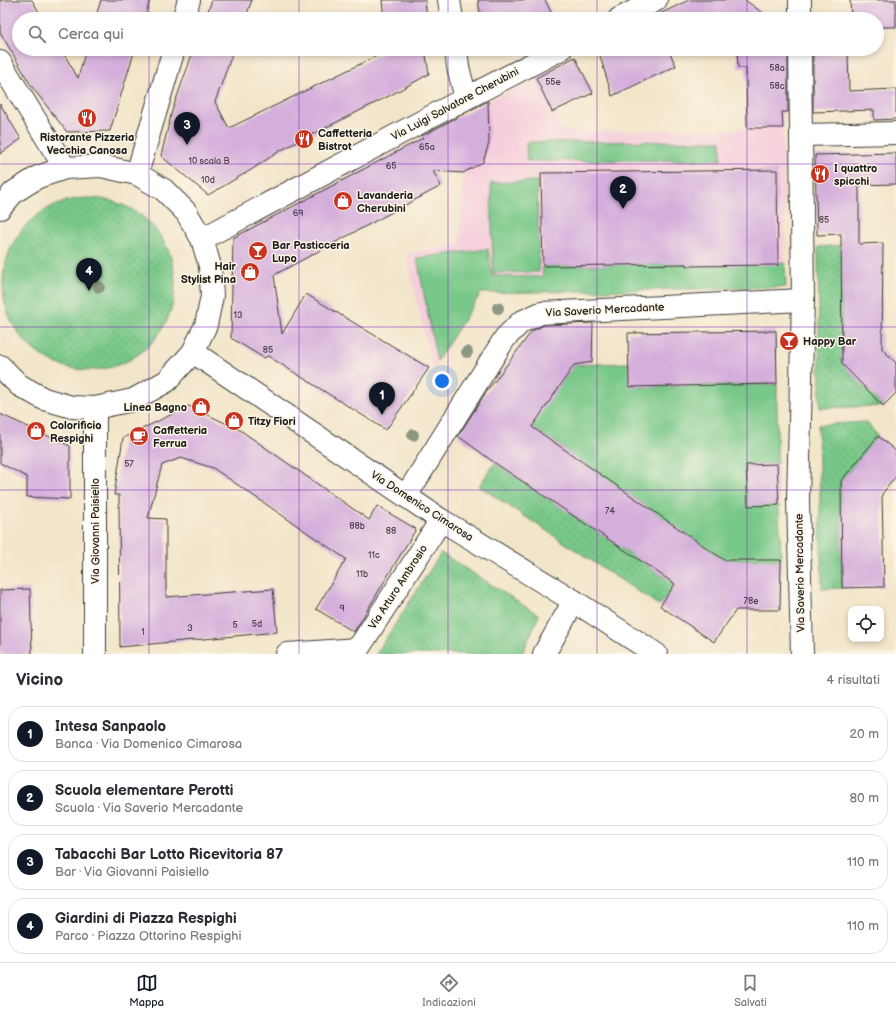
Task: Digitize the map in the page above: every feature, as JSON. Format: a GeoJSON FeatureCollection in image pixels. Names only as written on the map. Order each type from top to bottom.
{"type":"FeatureCollection","features":[{"type":"Feature","properties":{"kind":"street"},"geometry":{"type":"LineString","coordinates":[[185,12],[189,0]]}},
{"type":"Feature","properties":{"kind":"street"},"geometry":{"type":"LineString","coordinates":[[449,0],[451,12]]}},
{"type":"Feature","properties":{"kind":"street"},"geometry":{"type":"LineString","coordinates":[[633,12],[656,0]]}},
{"type":"Feature","properties":{"kind":"street"},"geometry":{"type":"LineString","coordinates":[[800,0],[800,12]]}},
{"type":"Feature","properties":{"kind":"street"},"geometry":{"type":"LineString","coordinates":[[137,174],[172,56]]}},
{"type":"Feature","properties":{"kind":"street"},"geometry":{"type":"LineString","coordinates":[[457,56],[466,98]]}},
{"type":"Feature","properties":{"kind":"street","name":"Via Luigi Salvatore Cherubini"},"geometry":{"type":"LineString","coordinates":[[202,239],[547,56]]}},
{"type":"Feature","properties":{"kind":"street","name":"Via Saverio Mercadante"},"geometry":{"type":"LineString","coordinates":[[800,56],[804,300],[798,499],[802,654]]}},
{"type":"Feature","properties":{"kind":"street"},"geometry":{"type":"LineString","coordinates":[[0,62],[64,168]]}},
{"type":"Feature","properties":{"kind":"street"},"geometry":{"type":"LineString","coordinates":[[801,135],[896,133]]}},
{"type":"Feature","properties":{"kind":"street"},"geometry":{"type":"LineString","coordinates":[[0,208],[14,192],[38,177],[64,168],[101,166],[137,174],[164,190],[186,212],[202,239],[210,266],[212,296],[206,325],[192,352],[167,381],[133,400],[95,408],[72,407],[44,399],[19,385],[0,366]]}},
{"type":"Feature","properties":{"kind":"street","name":"Via Saverio Mercadante"},"geometry":{"type":"LineString","coordinates":[[406,496],[505,338],[521,322],[541,313],[804,300]]}},
{"type":"Feature","properties":{"kind":"street","name":"Via Domenico Cimarosa"},"geometry":{"type":"LineString","coordinates":[[192,352],[441,520],[574,601],[656,654]]}},
{"type":"Feature","properties":{"kind":"street","name":"Via Giovanni Paisiello"},"geometry":{"type":"LineString","coordinates":[[95,408],[95,654]]}},
{"type":"Feature","properties":{"kind":"street","name":"Via Arturo Ambrosio"},"geometry":{"type":"LineString","coordinates":[[358,652],[441,520]]}},
{"type":"Feature","properties":{"kind":"street"},"geometry":{"type":"LineString","coordinates":[[544,654],[574,601]]}},
{"type":"Feature","properties":{"kind":"street"},"geometry":{"type":"LineString","coordinates":[[287,654],[358,652]]}},
{"type":"Feature","properties":{"kind":"shaded area"},"geometry":{"type":"Polygon","coordinates":[[[536,78],[564,132],[783,128],[786,287],[481,293],[433,370],[406,254],[459,245],[463,173],[483,162],[489,143],[488,101],[536,78]]]}},
{"type":"Feature","properties":{"kind":"green space"},"geometry":{"type":"Polygon","coordinates":[[[721,141],[721,160],[527,161],[526,142],[721,141]]]}},
{"type":"Feature","properties":{"kind":"green space"},"geometry":{"type":"Polygon","coordinates":[[[537,181],[539,272],[493,273],[491,183],[537,181]]]}},
{"type":"Feature","properties":{"kind":"green space"},"geometry":{"type":"Polygon","coordinates":[[[81,198],[97,198],[114,201],[130,208],[144,217],[156,229],[165,243],[172,259],[175,284],[174,301],[169,317],[156,339],[144,351],[130,360],[114,367],[97,370],[81,370],[64,367],[48,360],[34,351],[22,339],[13,325],[6,309],[3,292],[3,276],[6,259],[13,243],[22,229],[34,217],[48,208],[64,201],[81,198]]]}},
{"type":"Feature","properties":{"kind":"green space"},"geometry":{"type":"Polygon","coordinates":[[[686,241],[686,266],[785,263],[786,287],[481,293],[437,361],[417,258],[488,249],[492,276],[542,277],[543,266],[662,264],[686,241]]]}},
{"type":"Feature","properties":{"kind":"green space"},"geometry":{"type":"Polygon","coordinates":[[[842,245],[842,364],[883,406],[820,408],[818,247],[842,245]]]}},
{"type":"Feature","properties":{"kind":"green space"},"geometry":{"type":"Polygon","coordinates":[[[628,363],[638,387],[777,384],[777,464],[747,465],[779,505],[781,560],[723,560],[486,395],[501,373],[548,403],[574,365],[628,363]]]}},
{"type":"Feature","properties":{"kind":"green space"},"geometry":{"type":"Polygon","coordinates":[[[866,422],[878,436],[841,481],[842,588],[822,589],[818,425],[866,422]]]}},
{"type":"Feature","properties":{"kind":"green space"},"geometry":{"type":"Polygon","coordinates":[[[495,463],[675,584],[660,606],[479,486],[495,463]]]}},
{"type":"Feature","properties":{"kind":"green space"},"geometry":{"type":"Polygon","coordinates":[[[441,553],[539,615],[522,654],[376,654],[441,553]]]}},
{"type":"Feature","properties":{"kind":"building"},"geometry":{"type":"Polygon","coordinates":[[[0,0],[32,0],[39,12],[12,12],[12,53],[0,32],[0,0]]]}},
{"type":"Feature","properties":{"kind":"building"},"geometry":{"type":"Polygon","coordinates":[[[101,0],[150,0],[146,12],[97,12],[101,0]]]}},
{"type":"Feature","properties":{"kind":"building"},"geometry":{"type":"Polygon","coordinates":[[[212,0],[252,0],[248,12],[208,12],[212,0]]]}},
{"type":"Feature","properties":{"kind":"building"},"geometry":{"type":"Polygon","coordinates":[[[382,0],[425,0],[426,12],[383,12],[382,0]]]}},
{"type":"Feature","properties":{"kind":"building"},"geometry":{"type":"Polygon","coordinates":[[[478,0],[545,0],[551,12],[480,12],[478,0]]]}},
{"type":"Feature","properties":{"kind":"building"},"geometry":{"type":"Polygon","coordinates":[[[689,0],[745,0],[761,12],[664,12],[689,0]]]}},
{"type":"Feature","properties":{"kind":"building"},"geometry":{"type":"Polygon","coordinates":[[[850,0],[896,0],[896,27],[884,27],[884,12],[851,12],[850,0]]]}},
{"type":"Feature","properties":{"kind":"building"},"geometry":{"type":"Polygon","coordinates":[[[14,56],[65,56],[78,78],[84,56],[133,56],[110,131],[67,132],[32,87],[14,56]]]}},
{"type":"Feature","properties":{"kind":"building"},"geometry":{"type":"Polygon","coordinates":[[[192,56],[231,56],[215,102],[229,128],[377,56],[426,56],[429,74],[389,96],[281,150],[251,170],[208,195],[161,156],[172,111],[192,56]]]}},
{"type":"Feature","properties":{"kind":"building"},"geometry":{"type":"Polygon","coordinates":[[[600,56],[671,56],[676,66],[612,96],[600,56]]]}},
{"type":"Feature","properties":{"kind":"building"},"geometry":{"type":"Polygon","coordinates":[[[737,56],[788,56],[788,112],[782,112],[783,128],[747,128],[746,68],[738,68],[737,56]]]}},
{"type":"Feature","properties":{"kind":"building"},"geometry":{"type":"Polygon","coordinates":[[[813,56],[848,56],[849,91],[896,89],[896,119],[874,120],[874,110],[813,112],[813,56]]]}},
{"type":"Feature","properties":{"kind":"building"},"geometry":{"type":"Polygon","coordinates":[[[575,57],[593,93],[552,112],[536,78],[575,57]]]}},
{"type":"Feature","properties":{"kind":"building"},"geometry":{"type":"Polygon","coordinates":[[[488,101],[489,143],[483,162],[463,173],[433,171],[441,186],[274,275],[282,334],[306,294],[429,368],[386,430],[268,356],[264,358],[231,338],[233,238],[423,138],[422,136],[488,101]]]}},
{"type":"Feature","properties":{"kind":"building"},"geometry":{"type":"Polygon","coordinates":[[[0,104],[21,139],[0,154],[0,104]]]}},
{"type":"Feature","properties":{"kind":"building"},"geometry":{"type":"Polygon","coordinates":[[[896,153],[896,184],[859,185],[859,244],[883,243],[882,349],[896,363],[896,393],[883,406],[842,364],[841,234],[817,235],[815,155],[896,153]]]}},
{"type":"Feature","properties":{"kind":"building"},"geometry":{"type":"Polygon","coordinates":[[[777,170],[778,265],[686,266],[686,264],[543,266],[541,173],[777,170]]]}},
{"type":"Feature","properties":{"kind":"building"},"geometry":{"type":"Polygon","coordinates":[[[593,323],[592,362],[574,365],[532,427],[724,560],[781,560],[780,610],[736,610],[714,642],[660,606],[675,584],[495,463],[458,436],[485,394],[532,331],[544,325],[593,323]]]}},
{"type":"Feature","properties":{"kind":"building"},"geometry":{"type":"Polygon","coordinates":[[[776,331],[777,384],[629,387],[628,333],[776,331]]]}},
{"type":"Feature","properties":{"kind":"building"},"geometry":{"type":"Polygon","coordinates":[[[189,406],[240,430],[369,520],[377,506],[416,529],[354,632],[316,609],[346,559],[213,468],[181,458],[162,465],[148,518],[166,519],[166,597],[273,589],[277,632],[120,647],[119,495],[114,495],[123,438],[189,406]]]}},
{"type":"Feature","properties":{"kind":"building"},"geometry":{"type":"Polygon","coordinates":[[[0,414],[70,446],[70,499],[27,497],[27,477],[0,463],[0,414]]]}},
{"type":"Feature","properties":{"kind":"building"},"geometry":{"type":"Polygon","coordinates":[[[878,436],[896,451],[896,476],[882,494],[884,587],[842,588],[841,481],[878,436]]]}},
{"type":"Feature","properties":{"kind":"building"},"geometry":{"type":"Polygon","coordinates":[[[777,464],[779,505],[748,506],[746,465],[777,464]]]}},
{"type":"Feature","properties":{"kind":"building"},"geometry":{"type":"Polygon","coordinates":[[[30,589],[32,654],[0,654],[0,590],[30,589]]]}},
{"type":"Feature","properties":{"kind":"place","name":"Ristorante Pizzeria Vecchia Canosa"},"geometry":{"type":"Point","coordinates":[87,118]}},
{"type":"Feature","properties":{"kind":"place","name":"Caffetteria Bistrot"},"geometry":{"type":"Point","coordinates":[304,139]}},
{"type":"Feature","properties":{"kind":"place","name":"Tabacchi Bar Lotto Ricevitoria 87"},"geometry":{"type":"Point","coordinates":[187,145]}},
{"type":"Feature","properties":{"kind":"place","name":"I quattro spicchi"},"geometry":{"type":"Point","coordinates":[820,174]}},
{"type":"Feature","properties":{"kind":"place","name":"Lavanderia Cherubini"},"geometry":{"type":"Point","coordinates":[343,201]}},
{"type":"Feature","properties":{"kind":"place","name":"Scuola elementare Perotti"},"geometry":{"type":"Point","coordinates":[623,209]}},
{"type":"Feature","properties":{"kind":"place","name":"Bar Pasticceria Lupo"},"geometry":{"type":"Point","coordinates":[258,251]}},
{"type":"Feature","properties":{"kind":"place","name":"Hair Stylist Pina"},"geometry":{"type":"Point","coordinates":[250,272]}},
{"type":"Feature","properties":{"kind":"place","name":"Giardini di Piazza Respighi"},"geometry":{"type":"Point","coordinates":[89,291]}},
{"type":"Feature","properties":{"kind":"place","name":"Happy Bar"},"geometry":{"type":"Point","coordinates":[789,341]}},
{"type":"Feature","properties":{"kind":"place","name":"Linea Bagno"},"geometry":{"type":"Point","coordinates":[201,407]}},
{"type":"Feature","properties":{"kind":"place","name":"Intesa Sanpaolo"},"geometry":{"type":"Point","coordinates":[382,415]}},
{"type":"Feature","properties":{"kind":"place","name":"Titzy Fiori"},"geometry":{"type":"Point","coordinates":[234,421]}},
{"type":"Feature","properties":{"kind":"place","name":"Colorificio Respighi"},"geometry":{"type":"Point","coordinates":[36,431]}},
{"type":"Feature","properties":{"kind":"place","name":"Caffetteria Ferrua"},"geometry":{"type":"Point","coordinates":[139,436]}}]}
